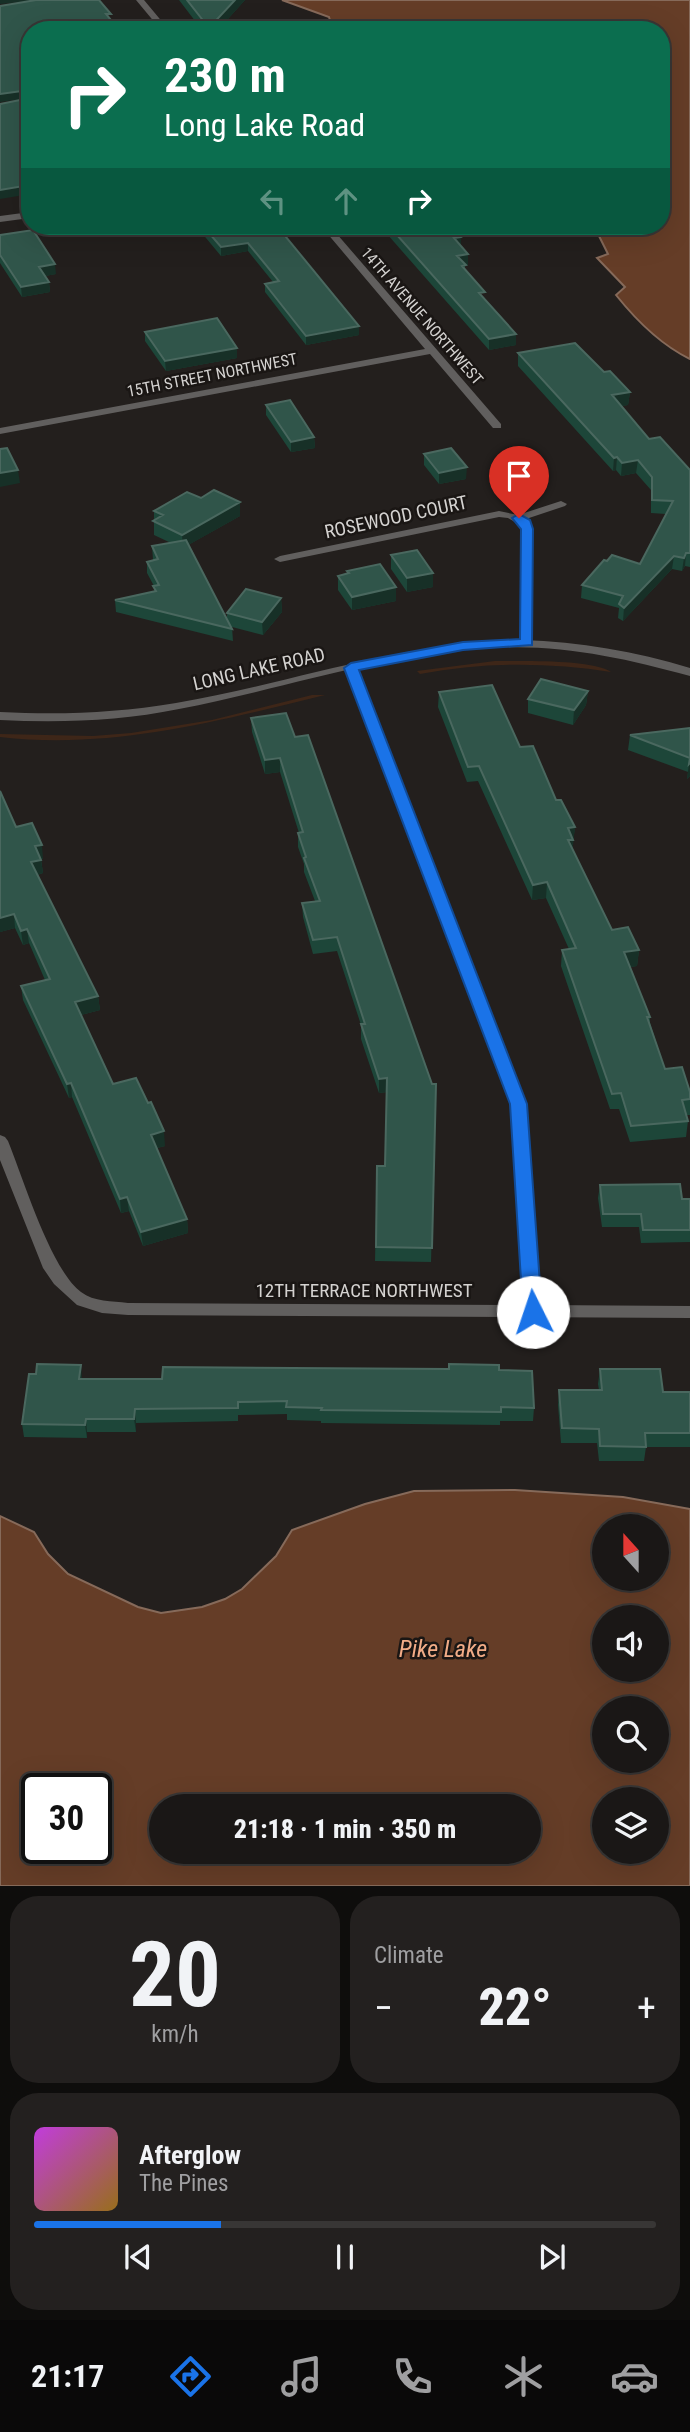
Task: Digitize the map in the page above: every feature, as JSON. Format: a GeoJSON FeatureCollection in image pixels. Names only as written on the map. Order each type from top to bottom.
{"type":"FeatureCollection","features":[{"type":"Feature","properties":{"kind":"street"},"geometry":{"type":"LineString","coordinates":[[139,0],[157,21]]}},
{"type":"Feature","properties":{"kind":"street"},"geometry":{"type":"LineString","coordinates":[[0,219],[21,216]]}},
{"type":"Feature","properties":{"kind":"street","name":"14TH AVENUE NORTHWEST"},"geometry":{"type":"LineString","coordinates":[[333,235],[496,426]]}},
{"type":"Feature","properties":{"kind":"street","name":"15TH STREET NORTHWEST"},"geometry":{"type":"LineString","coordinates":[[0,431],[430,351]]}},
{"type":"Feature","properties":{"kind":"street","name":"ROSEWOOD COURT"},"geometry":{"type":"LineString","coordinates":[[280,559],[499,514],[519,518],[561,504]]}},
{"type":"Feature","properties":{"kind":"street"},"geometry":{"type":"LineString","coordinates":[[519,518],[527,529],[527,642]]}},
{"type":"Feature","properties":{"kind":"street","name":"LONG LAKE ROAD"},"geometry":{"type":"LineString","coordinates":[[0,716],[59,720],[150,712],[431,651],[527,642],[604,650],[690,671]]}},
{"type":"Feature","properties":{"kind":"street"},"geometry":{"type":"LineString","coordinates":[[351,668],[519,1104],[533,1312]]}},
{"type":"Feature","properties":{"kind":"street","name":"12TH TERRACE NORTHWEST"},"geometry":{"type":"LineString","coordinates":[[0,1141],[51,1268],[63,1285],[81,1302],[128,1309],[690,1312]]}},
{"type":"Feature","properties":{"kind":"shaded area"},"geometry":{"type":"Polygon","coordinates":[[[495,661],[573,663],[611,672],[563,666],[515,665],[467,667],[420,674],[417,671],[495,661]]]}},
{"type":"Feature","properties":{"kind":"shaded area"},"geometry":{"type":"Polygon","coordinates":[[[312,695],[325,695],[164,731],[83,740],[0,737],[0,734],[93,736],[131,733],[212,720],[312,695]]]}},
{"type":"Feature","properties":{"kind":"water"},"geometry":{"type":"Polygon","coordinates":[[[282,0],[690,0],[690,359],[659,339],[632,314],[616,295],[625,287],[597,258],[608,254],[599,236],[601,235],[670,235],[670,21],[330,21],[329,17],[282,0]]]}},
{"type":"Feature","properties":{"kind":"water","name":"Pike Lake"},"geometry":{"type":"Polygon","coordinates":[[[515,1490],[623,1497],[690,1509],[690,1886],[0,1886],[0,1516],[34,1532],[48,1554],[68,1574],[138,1607],[161,1613],[202,1607],[225,1599],[242,1589],[276,1556],[292,1530],[365,1504],[414,1491],[515,1490]]]}},
{"type":"Feature","properties":{"kind":"building"},"geometry":{"type":"Polygon","coordinates":[[[36,0],[99,0],[111,14],[106,14],[112,21],[21,21],[21,91],[0,94],[0,6],[36,0]]]}},
{"type":"Feature","properties":{"kind":"building"},"geometry":{"type":"Polygon","coordinates":[[[187,0],[235,0],[216,21],[204,21],[187,0]]]}},
{"type":"Feature","properties":{"kind":"building"},"geometry":{"type":"Polygon","coordinates":[[[21,100],[21,186],[0,190],[0,104],[21,100]]]}},
{"type":"Feature","properties":{"kind":"building"},"geometry":{"type":"Polygon","coordinates":[[[21,232],[21,235],[36,235],[55,264],[39,267],[49,282],[21,287],[0,255],[0,235],[21,232]]]}},
{"type":"Feature","properties":{"kind":"building"},"geometry":{"type":"Polygon","coordinates":[[[211,235],[284,235],[359,326],[306,336],[265,284],[279,281],[248,243],[221,247],[211,235]]]}},
{"type":"Feature","properties":{"kind":"building"},"geometry":{"type":"Polygon","coordinates":[[[397,235],[460,235],[461,237],[454,238],[468,254],[457,256],[466,265],[462,266],[485,292],[479,293],[516,334],[489,339],[397,235]]]}},
{"type":"Feature","properties":{"kind":"building"},"geometry":{"type":"Polygon","coordinates":[[[217,318],[237,348],[165,361],[145,332],[217,318]]]}},
{"type":"Feature","properties":{"kind":"building"},"geometry":{"type":"Polygon","coordinates":[[[575,343],[604,372],[610,371],[630,392],[612,395],[649,439],[660,437],[690,470],[690,553],[686,553],[684,558],[674,556],[624,608],[619,604],[623,596],[582,585],[604,560],[607,561],[612,555],[640,564],[673,501],[652,500],[652,477],[638,460],[622,463],[617,457],[614,458],[518,353],[575,343]]]}},
{"type":"Feature","properties":{"kind":"building"},"geometry":{"type":"Polygon","coordinates":[[[290,400],[314,437],[291,442],[266,405],[290,400]]]}},
{"type":"Feature","properties":{"kind":"building"},"geometry":{"type":"Polygon","coordinates":[[[7,448],[18,470],[0,473],[0,449],[7,448]]]}},
{"type":"Feature","properties":{"kind":"building"},"geometry":{"type":"Polygon","coordinates":[[[451,448],[467,467],[439,473],[424,454],[451,448]]]}},
{"type":"Feature","properties":{"kind":"building"},"geometry":{"type":"Polygon","coordinates":[[[214,490],[240,502],[182,535],[153,521],[163,515],[154,511],[187,492],[201,498],[214,490]]]}},
{"type":"Feature","properties":{"kind":"building"},"geometry":{"type":"Polygon","coordinates":[[[186,540],[232,629],[115,600],[156,591],[153,586],[159,585],[147,562],[158,559],[152,546],[186,540]]]}},
{"type":"Feature","properties":{"kind":"building"},"geometry":{"type":"Polygon","coordinates":[[[417,550],[433,573],[407,578],[391,555],[417,550]]]}},
{"type":"Feature","properties":{"kind":"building"},"geometry":{"type":"Polygon","coordinates":[[[380,564],[396,587],[352,597],[338,576],[349,573],[347,571],[380,564]]]}},
{"type":"Feature","properties":{"kind":"building"},"geometry":{"type":"Polygon","coordinates":[[[246,589],[281,598],[262,622],[227,613],[246,589]]]}},
{"type":"Feature","properties":{"kind":"building"},"geometry":{"type":"Polygon","coordinates":[[[541,679],[588,691],[574,710],[528,699],[541,679]]]}},
{"type":"Feature","properties":{"kind":"building"},"geometry":{"type":"Polygon","coordinates":[[[492,685],[520,747],[533,746],[556,800],[561,800],[575,827],[568,828],[573,840],[568,840],[612,930],[628,927],[639,950],[624,952],[650,1017],[647,1017],[665,1069],[682,1067],[690,1092],[690,1099],[682,1100],[688,1121],[631,1126],[621,1093],[612,1094],[562,950],[576,948],[547,882],[533,885],[479,766],[468,767],[439,692],[492,685]]]}},
{"type":"Feature","properties":{"kind":"building"},"geometry":{"type":"Polygon","coordinates":[[[286,713],[295,737],[308,735],[432,1084],[436,1084],[432,1248],[376,1247],[377,1166],[385,1166],[387,1078],[379,1079],[361,1024],[365,1024],[337,937],[313,940],[302,903],[320,901],[304,858],[306,857],[298,833],[303,832],[280,758],[265,760],[251,718],[286,713]]]}},
{"type":"Feature","properties":{"kind":"building"},"geometry":{"type":"Polygon","coordinates":[[[690,728],[690,758],[630,735],[690,728]]]}},
{"type":"Feature","properties":{"kind":"building"},"geometry":{"type":"Polygon","coordinates":[[[0,791],[16,827],[32,823],[42,845],[35,846],[41,860],[31,862],[98,996],[75,1002],[113,1084],[136,1078],[148,1103],[151,1102],[164,1131],[151,1135],[187,1219],[141,1232],[127,1197],[120,1199],[71,1083],[67,1084],[21,986],[50,979],[27,929],[21,931],[14,914],[0,918],[0,791]]]}},
{"type":"Feature","properties":{"kind":"building"},"geometry":{"type":"Polygon","coordinates":[[[680,1184],[682,1199],[690,1199],[690,1230],[643,1230],[641,1214],[603,1214],[600,1185],[680,1184]]]}},
{"type":"Feature","properties":{"kind":"building"},"geometry":{"type":"Polygon","coordinates":[[[37,1364],[81,1365],[79,1379],[162,1379],[163,1367],[449,1369],[449,1364],[499,1365],[499,1370],[532,1371],[534,1408],[501,1407],[501,1412],[321,1410],[322,1408],[286,1407],[287,1401],[238,1402],[238,1408],[135,1409],[134,1419],[86,1419],[85,1425],[22,1424],[29,1374],[36,1374],[37,1364]]]}},
{"type":"Feature","properties":{"kind":"building"},"geometry":{"type":"Polygon","coordinates":[[[600,1369],[660,1369],[663,1392],[690,1392],[690,1433],[645,1433],[646,1447],[600,1446],[599,1429],[562,1428],[559,1390],[602,1390],[600,1369]]]}},
{"type":"Feature","properties":{"kind":"route"},"geometry":{"type":"LineString","coordinates":[[519,518],[527,529],[527,642],[421,652],[351,668],[519,1104],[533,1312]]}}]}
